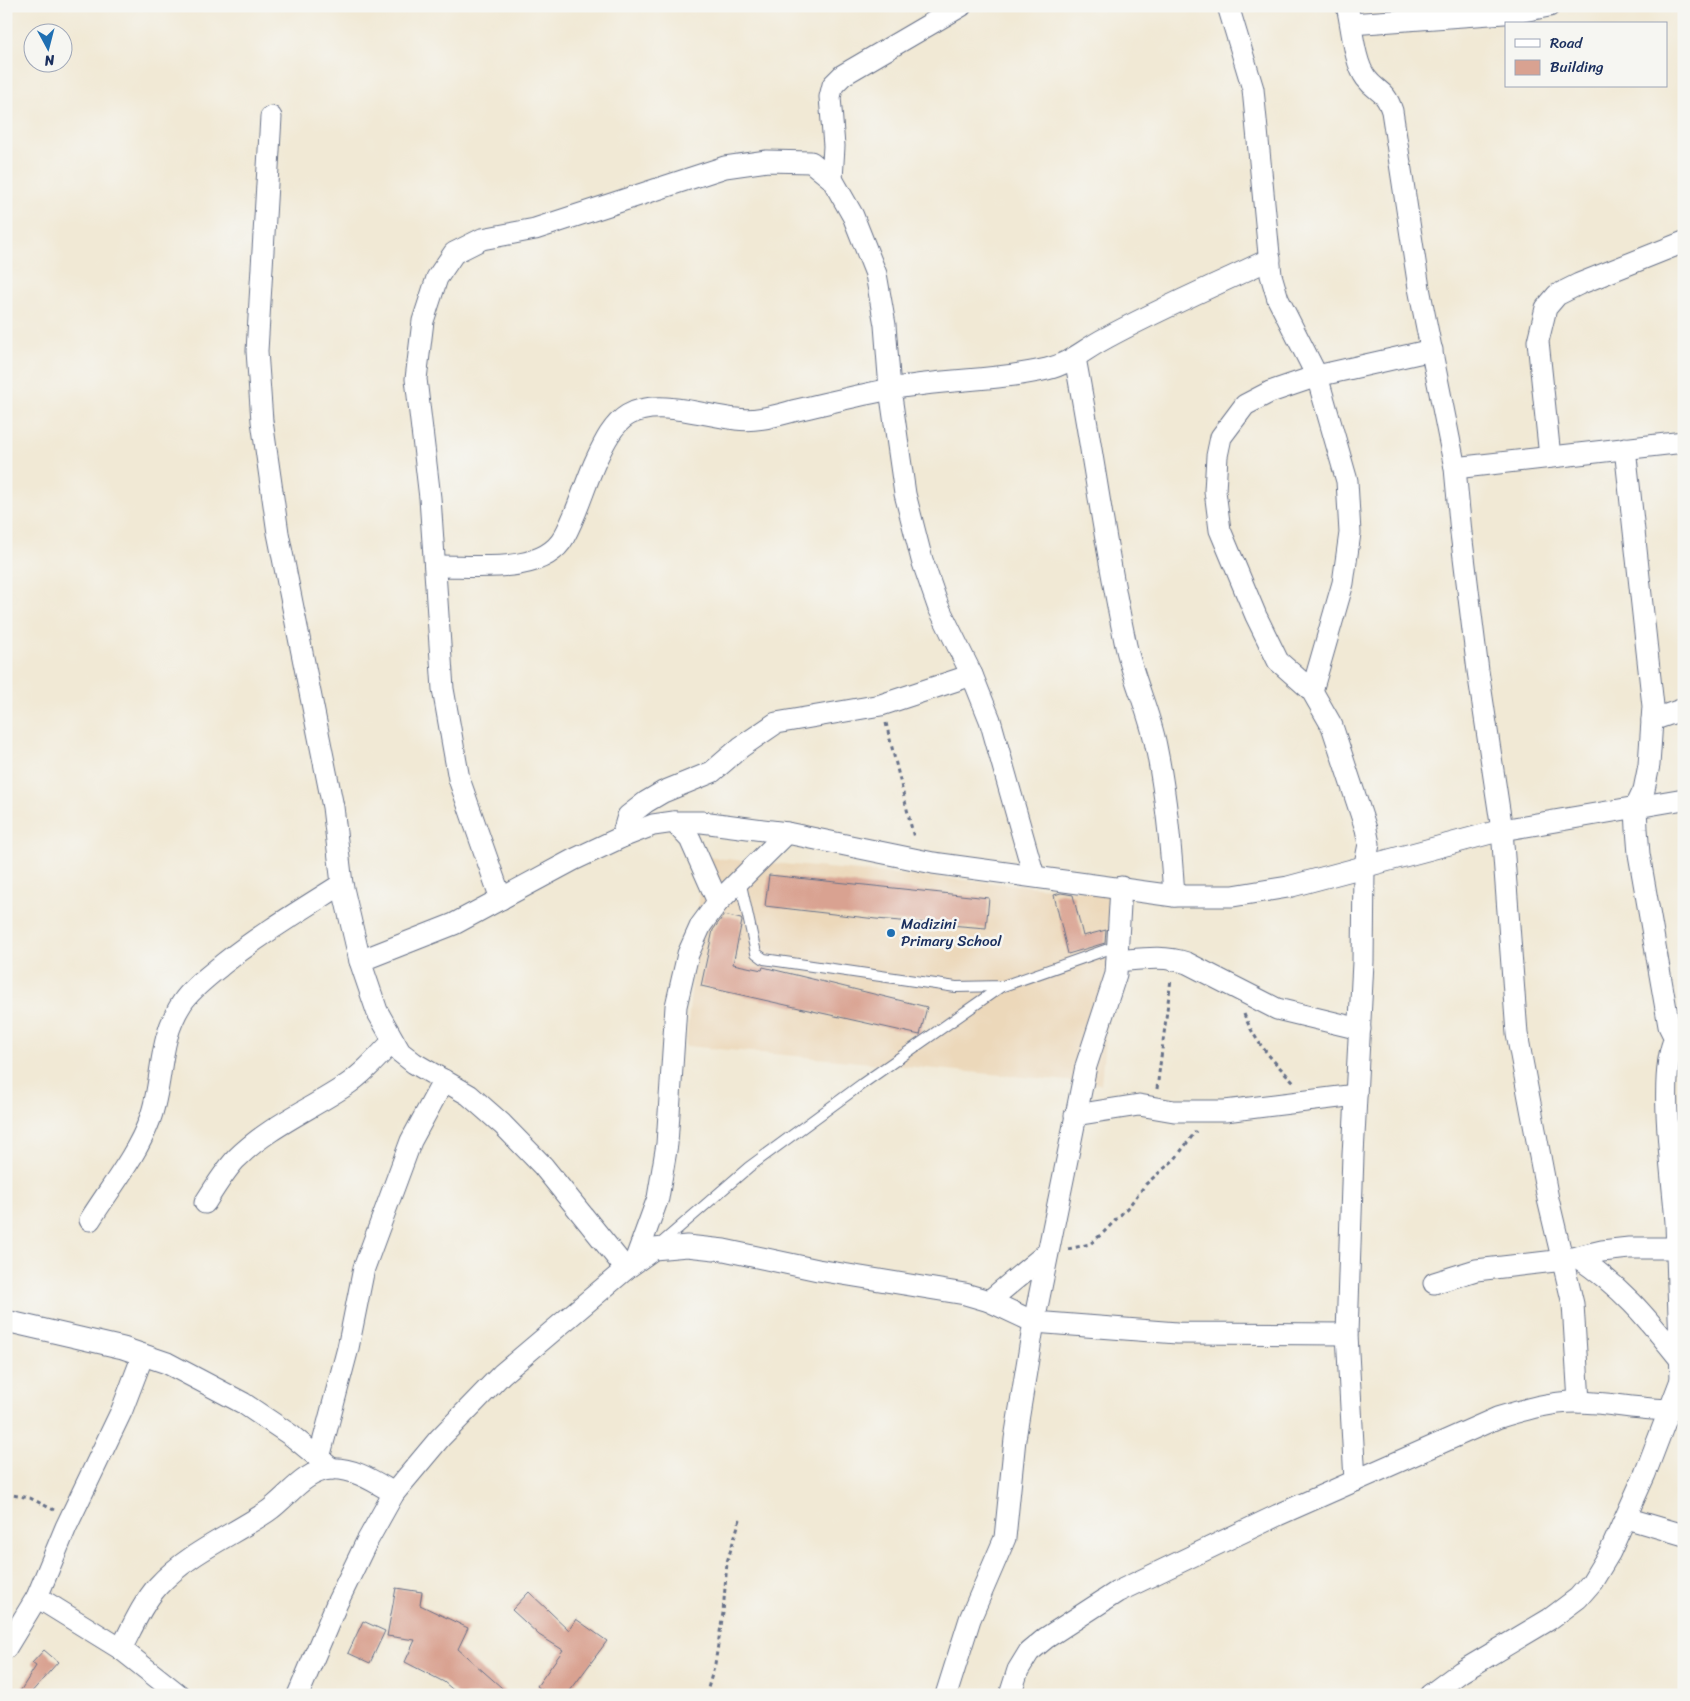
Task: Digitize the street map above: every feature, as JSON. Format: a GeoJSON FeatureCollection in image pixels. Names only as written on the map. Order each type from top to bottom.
{"type":"FeatureCollection","features":[{"type":"Feature","properties":{"kind":"street"},"geometry":{"type":"LineString","coordinates":[[832,180],[834,146],[830,97],[833,85],[843,75],[961,6]]}},
{"type":"Feature","properties":{"kind":"street"},"geometry":{"type":"LineString","coordinates":[[1228,6],[1253,89],[1270,259],[1278,299],[1317,376],[1347,480],[1350,533],[1343,583],[1312,691]]}},
{"type":"Feature","properties":{"kind":"street"},"geometry":{"type":"LineString","coordinates":[[1548,6],[1509,13],[1349,15],[1360,64],[1366,78],[1387,97],[1392,111],[1419,288],[1455,468],[1477,662],[1502,830],[1518,1034],[1548,1199],[1570,1258],[1576,1321],[1579,1402]]}},
{"type":"Feature","properties":{"kind":"street"},"geometry":{"type":"LineString","coordinates":[[270,117],[258,351],[262,420],[278,533],[333,807],[342,884],[360,961],[377,1011],[400,1052],[414,1063],[469,1095],[502,1124],[543,1166],[630,1265]]}},
{"type":"Feature","properties":{"kind":"street"},"geometry":{"type":"LineString","coordinates":[[501,899],[459,779],[443,689],[430,498],[416,379],[423,322],[437,278],[454,253],[482,239],[534,229],[725,167],[767,161],[811,162],[832,180],[853,216],[876,274],[885,324],[890,389],[905,494],[922,560],[938,606],[972,675],[990,720],[1034,876]]}},
{"type":"Feature","properties":{"kind":"street"},"geometry":{"type":"LineString","coordinates":[[1550,456],[1538,341],[1546,308],[1557,295],[1579,284],[1684,242]]}},
{"type":"Feature","properties":{"kind":"street"},"geometry":{"type":"LineString","coordinates":[[435,566],[507,566],[532,562],[551,554],[564,538],[589,474],[608,435],[627,415],[652,408],[708,413],[736,419],[759,419],[890,389],[942,381],[1016,376],[1051,369],[1075,358],[1104,339],[1270,259]]}},
{"type":"Feature","properties":{"kind":"street"},"geometry":{"type":"LineString","coordinates":[[1355,1481],[1347,1334],[1360,1029],[1364,869],[1368,844],[1366,828],[1332,726],[1312,691],[1278,661],[1256,616],[1220,530],[1215,491],[1221,438],[1245,405],[1270,392],[1317,376],[1432,350]]}},
{"type":"Feature","properties":{"kind":"street"},"geometry":{"type":"LineString","coordinates":[[1075,358],[1093,452],[1106,552],[1125,643],[1156,744],[1168,826],[1174,896]]}},
{"type":"Feature","properties":{"kind":"street"},"geometry":{"type":"LineString","coordinates":[[1455,468],[1684,442]]}},
{"type":"Feature","properties":{"kind":"street"},"geometry":{"type":"LineString","coordinates":[[1430,1695],[1461,1672],[1550,1619],[1578,1598],[1592,1582],[1610,1552],[1677,1410],[1682,1370],[1667,1067],[1668,1050],[1679,1040],[1669,1026],[1639,854],[1636,806],[1644,790],[1649,765],[1652,720],[1650,664],[1625,448]]}},
{"type":"Feature","properties":{"kind":"street"},"geometry":{"type":"LineString","coordinates":[[622,837],[628,816],[646,802],[663,792],[712,772],[747,742],[776,723],[881,705],[972,675]]}},
{"type":"Feature","properties":{"kind":"street"},"geometry":{"type":"LineString","coordinates":[[1652,720],[1684,709]]}},
{"type":"Feature","properties":{"kind":"street"},"geometry":{"type":"LineString","coordinates":[[360,961],[454,924],[573,860],[622,837],[653,825],[674,822],[702,822],[787,833],[920,861],[1121,887],[1174,896],[1233,896],[1288,887],[1364,869],[1502,830],[1684,799]]}},
{"type":"Feature","properties":{"kind":"street"},"geometry":{"type":"LineString","coordinates":[[674,822],[690,839],[718,902]]}},
{"type":"Feature","properties":{"kind":"street"},"geometry":{"type":"LineString","coordinates":[[630,1265],[658,1198],[666,1144],[676,1006],[686,963],[701,925],[718,902],[787,833]]}},
{"type":"Feature","properties":{"kind":"street"},"geometry":{"type":"LineString","coordinates":[[90,1220],[129,1159],[150,1120],[157,1097],[160,1060],[169,1032],[182,1003],[204,980],[256,938],[342,884]]}},
{"type":"Feature","properties":{"kind":"street"},"geometry":{"type":"LineString","coordinates":[[946,1695],[970,1619],[1005,1538],[1015,1439],[1034,1322],[1086,1066],[1113,984],[1117,954],[1121,887]]}},
{"type":"Feature","properties":{"kind":"street"},"geometry":{"type":"LineString","coordinates":[[1117,954],[1177,959],[1277,1009],[1360,1029]]}},
{"type":"Feature","properties":{"kind":"street"},"geometry":{"type":"LineString","coordinates":[[205,1203],[226,1171],[238,1157],[279,1125],[346,1085],[368,1068],[393,1041]]}},
{"type":"Feature","properties":{"kind":"street"},"geometry":{"type":"LineString","coordinates":[[121,1649],[143,1608],[157,1587],[175,1570],[190,1557],[270,1510],[325,1464],[364,1268],[411,1141],[444,1080]]}},
{"type":"Feature","properties":{"kind":"street"},"geometry":{"type":"LineString","coordinates":[[1075,1115],[1139,1105],[1174,1111],[1202,1113],[1356,1095]]}},
{"type":"Feature","properties":{"kind":"street"},"geometry":{"type":"LineString","coordinates":[[298,1695],[337,1603],[366,1543],[394,1493],[440,1438],[502,1374],[630,1265],[654,1249],[687,1246],[724,1250],[818,1270],[965,1294],[989,1301],[1034,1322],[1177,1333],[1347,1334]]}},
{"type":"Feature","properties":{"kind":"street"},"geometry":{"type":"LineString","coordinates":[[1434,1283],[1476,1270],[1630,1248],[1677,1248]]}},
{"type":"Feature","properties":{"kind":"street"},"geometry":{"type":"LineString","coordinates":[[989,1301],[1048,1250]]}},
{"type":"Feature","properties":{"kind":"street"},"geometry":{"type":"LineString","coordinates":[[1570,1258],[1615,1284],[1633,1301],[1682,1370]]}},
{"type":"Feature","properties":{"kind":"street"},"geometry":{"type":"LineString","coordinates":[[6,1321],[123,1348],[167,1364],[243,1403],[292,1436],[325,1464],[352,1472],[394,1493]]}},
{"type":"Feature","properties":{"kind":"street"},"geometry":{"type":"LineString","coordinates":[[6,1648],[37,1597],[70,1519],[122,1410],[143,1355]]}},
{"type":"Feature","properties":{"kind":"street"},"geometry":{"type":"LineString","coordinates":[[1010,1695],[1018,1670],[1029,1652],[1046,1638],[1117,1592],[1278,1515],[1497,1418],[1526,1409],[1579,1402],[1627,1408],[1677,1410]]}},
{"type":"Feature","properties":{"kind":"street"},"geometry":{"type":"LineString","coordinates":[[1626,1518],[1684,1535]]}},
{"type":"Feature","properties":{"kind":"street"},"geometry":{"type":"LineString","coordinates":[[37,1597],[121,1649],[179,1695]]}},
{"type":"Feature","properties":{"kind":"lane"},"geometry":{"type":"LineString","coordinates":[[740,880],[756,953],[764,959],[956,987],[1003,986],[1117,954]]}},
{"type":"Feature","properties":{"kind":"lane"},"geometry":{"type":"LineString","coordinates":[[654,1249],[749,1167],[862,1084],[1003,986]]}},
{"type":"Feature","properties":{"kind":"path"},"geometry":{"type":"LineString","coordinates":[[881,705],[920,861]]}},
{"type":"Feature","properties":{"kind":"path"},"geometry":{"type":"LineString","coordinates":[[1154,1107],[1168,996],[1177,959]]}},
{"type":"Feature","properties":{"kind":"path"},"geometry":{"type":"LineString","coordinates":[[1237,990],[1250,1028],[1256,1039],[1310,1101]]}},
{"type":"Feature","properties":{"kind":"path"},"geometry":{"type":"LineString","coordinates":[[1048,1250],[1069,1249],[1090,1244],[1129,1206],[1146,1184],[1175,1159],[1196,1131],[1228,1111]]}},
{"type":"Feature","properties":{"kind":"path"},"geometry":{"type":"LineString","coordinates":[[6,1494],[30,1498],[70,1519]]}},
{"type":"Feature","properties":{"kind":"path"},"geometry":{"type":"LineString","coordinates":[[706,1695],[715,1664],[723,1613],[727,1562],[741,1516]]}},
{"type":"Feature","properties":{"kind":"shaded area"},"geometry":{"type":"Polygon","coordinates":[[[703,857],[1118,894],[1101,1084],[686,1046],[703,857]]]}},
{"type":"Feature","properties":{"kind":"building"},"geometry":{"type":"Polygon","coordinates":[[[769,875],[989,898],[986,928],[876,919],[765,906],[769,875]]]}},
{"type":"Feature","properties":{"kind":"building"},"geometry":{"type":"Polygon","coordinates":[[[1061,893],[1073,895],[1083,936],[1106,930],[1105,943],[1068,954],[1054,895],[1061,893]]]}},
{"type":"Feature","properties":{"kind":"building"},"geometry":{"type":"Polygon","coordinates":[[[724,915],[741,919],[742,921],[733,964],[762,970],[763,967],[927,1007],[920,1035],[701,986],[713,930],[724,915]]]}},
{"type":"Feature","properties":{"kind":"building"},"geometry":{"type":"Polygon","coordinates":[[[396,1588],[422,1592],[420,1605],[468,1628],[458,1649],[510,1695],[459,1695],[444,1682],[405,1662],[415,1640],[387,1636],[396,1588]]]}},
{"type":"Feature","properties":{"kind":"building"},"geometry":{"type":"Polygon","coordinates":[[[529,1592],[569,1630],[576,1619],[607,1641],[567,1695],[549,1695],[537,1686],[563,1650],[539,1635],[512,1610],[529,1592]]]}},
{"type":"Feature","properties":{"kind":"building"},"geometry":{"type":"Polygon","coordinates":[[[363,1621],[385,1631],[370,1663],[348,1653],[363,1621]]]}},
{"type":"Feature","properties":{"kind":"building"},"geometry":{"type":"Polygon","coordinates":[[[44,1650],[58,1662],[29,1695],[21,1695],[19,1693],[36,1666],[32,1663],[44,1650]]]}},
{"type":"Feature","properties":{"kind":"place","name":"Madizini Primary School"},"geometry":{"type":"Point","coordinates":[891,933]}}]}
